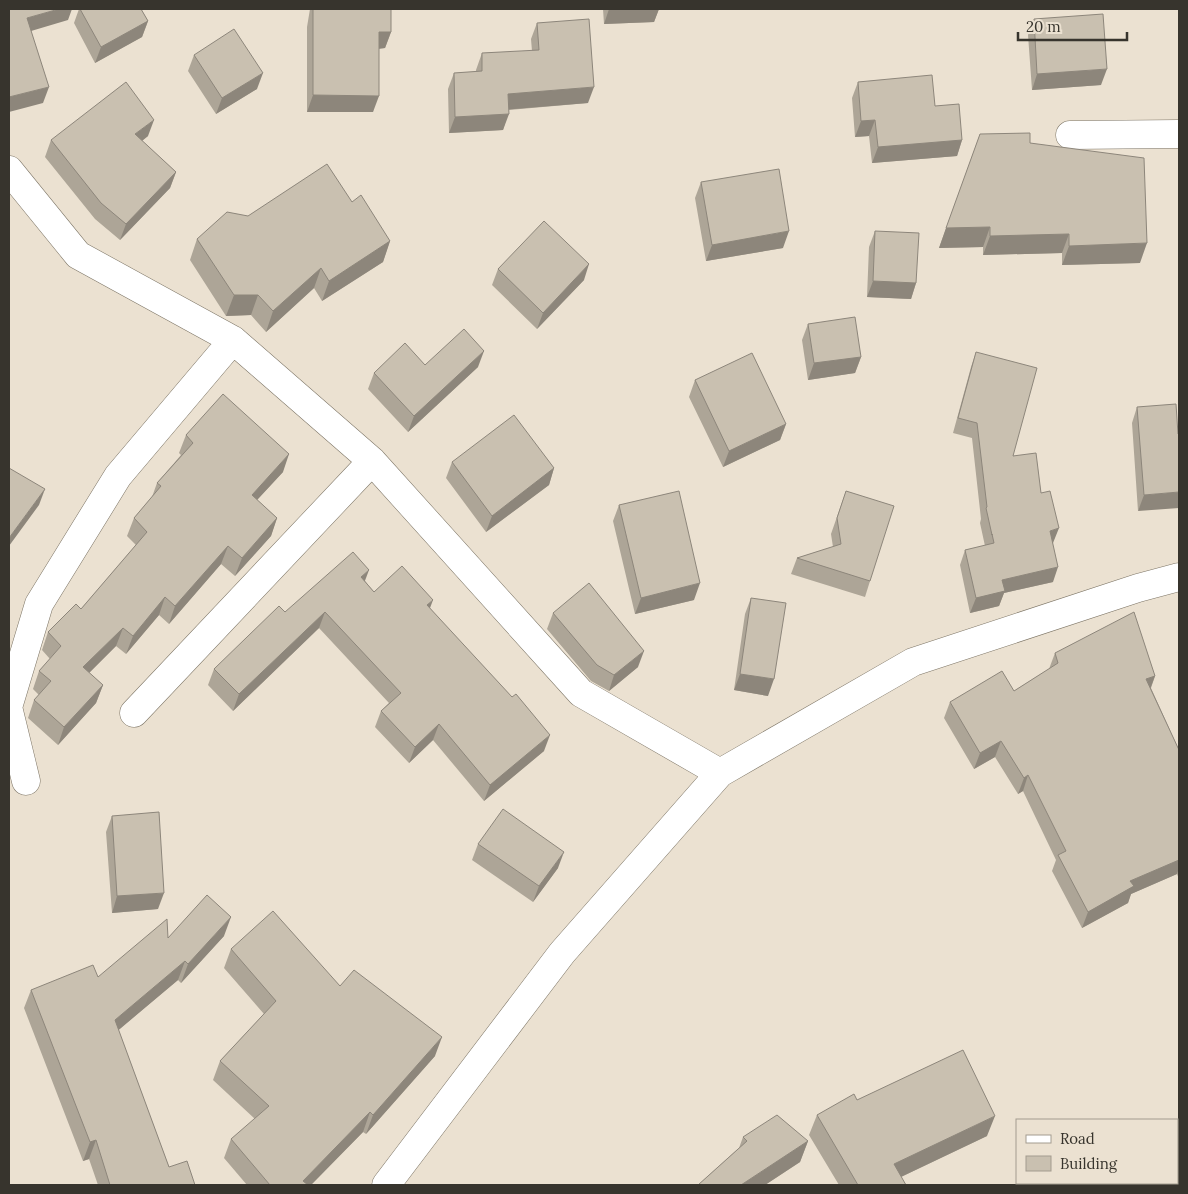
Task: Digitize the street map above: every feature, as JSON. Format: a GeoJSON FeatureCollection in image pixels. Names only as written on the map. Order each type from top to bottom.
{"type":"FeatureCollection","features":[{"type":"Feature","properties":{"kind":"street"},"geometry":{"type":"LineString","coordinates":[[1070,135],[1179,134]]}},
{"type":"Feature","properties":{"kind":"street"},"geometry":{"type":"LineString","coordinates":[[9,170],[78,255],[233,340],[372,461],[581,693],[720,773]]}},
{"type":"Feature","properties":{"kind":"street"},"geometry":{"type":"LineString","coordinates":[[9,704],[39,604],[118,476],[233,340]]}},
{"type":"Feature","properties":{"kind":"street"},"geometry":{"type":"LineString","coordinates":[[134,714],[372,461]]}},
{"type":"Feature","properties":{"kind":"street"},"geometry":{"type":"LineString","coordinates":[[386,1185],[562,953],[720,773],[913,662],[1138,588],[1179,577]]}},
{"type":"Feature","properties":{"kind":"street"},"geometry":{"type":"LineString","coordinates":[[9,711],[26,781]]}},
{"type":"Feature","properties":{"kind":"building"},"geometry":{"type":"Polygon","coordinates":[[[9,9],[59,9],[27,18],[49,87],[9,97],[9,9]]]}},
{"type":"Feature","properties":{"kind":"building"},"geometry":{"type":"Polygon","coordinates":[[[80,9],[141,9],[148,21],[101,47],[80,9]]]}},
{"type":"Feature","properties":{"kind":"building"},"geometry":{"type":"Polygon","coordinates":[[[313,9],[391,9],[391,32],[379,32],[379,96],[313,95],[313,9]]]}},
{"type":"Feature","properties":{"kind":"building"},"geometry":{"type":"Polygon","coordinates":[[[1103,14],[1107,69],[1037,74],[1034,19],[1103,14]]]}},
{"type":"Feature","properties":{"kind":"building"},"geometry":{"type":"Polygon","coordinates":[[[589,19],[594,87],[508,94],[509,114],[455,117],[454,73],[482,71],[482,53],[539,50],[537,23],[589,19]]]}},
{"type":"Feature","properties":{"kind":"building"},"geometry":{"type":"Polygon","coordinates":[[[234,29],[263,73],[222,98],[194,55],[234,29]]]}},
{"type":"Feature","properties":{"kind":"building"},"geometry":{"type":"Polygon","coordinates":[[[932,75],[935,106],[959,104],[962,140],[878,147],[875,120],[861,121],[858,82],[932,75]]]}},
{"type":"Feature","properties":{"kind":"building"},"geometry":{"type":"Polygon","coordinates":[[[126,82],[154,120],[135,134],[176,172],[126,224],[101,203],[51,140],[126,82]]]}},
{"type":"Feature","properties":{"kind":"building"},"geometry":{"type":"Polygon","coordinates":[[[1030,133],[1030,143],[1144,158],[1147,243],[1069,246],[1069,234],[990,236],[990,227],[946,228],[980,134],[1030,133]]]}},
{"type":"Feature","properties":{"kind":"building"},"geometry":{"type":"Polygon","coordinates":[[[327,164],[352,202],[361,195],[390,241],[329,281],[321,268],[273,311],[258,295],[234,295],[197,239],[227,212],[248,216],[327,164]]]}},
{"type":"Feature","properties":{"kind":"building"},"geometry":{"type":"Polygon","coordinates":[[[779,169],[789,231],[712,245],[701,182],[779,169]]]}},
{"type":"Feature","properties":{"kind":"building"},"geometry":{"type":"Polygon","coordinates":[[[544,221],[589,264],[543,313],[498,269],[544,221]]]}},
{"type":"Feature","properties":{"kind":"building"},"geometry":{"type":"Polygon","coordinates":[[[875,231],[919,233],[916,283],[873,281],[875,231]]]}},
{"type":"Feature","properties":{"kind":"building"},"geometry":{"type":"Polygon","coordinates":[[[855,317],[861,357],[814,363],[808,324],[855,317]]]}},
{"type":"Feature","properties":{"kind":"building"},"geometry":{"type":"Polygon","coordinates":[[[464,329],[484,351],[414,416],[374,373],[405,343],[425,365],[464,329]]]}},
{"type":"Feature","properties":{"kind":"building"},"geometry":{"type":"Polygon","coordinates":[[[976,352],[1037,368],[1013,456],[1036,453],[1041,493],[1050,491],[1059,528],[1050,531],[1058,567],[1002,580],[1005,591],[976,598],[965,550],[994,543],[986,508],[977,423],[958,418],[976,352]]]}},
{"type":"Feature","properties":{"kind":"building"},"geometry":{"type":"Polygon","coordinates":[[[752,353],[786,424],[729,451],[695,380],[752,353]]]}},
{"type":"Feature","properties":{"kind":"building"},"geometry":{"type":"Polygon","coordinates":[[[223,394],[289,454],[252,495],[277,518],[242,558],[228,546],[175,606],[165,597],[133,636],[123,628],[83,667],[103,685],[64,727],[34,700],[51,681],[39,671],[61,646],[48,632],[76,604],[81,609],[147,532],[134,518],[161,486],[157,483],[193,443],[186,435],[223,394]]]}},
{"type":"Feature","properties":{"kind":"building"},"geometry":{"type":"Polygon","coordinates":[[[1176,404],[1179,434],[1179,492],[1144,495],[1137,407],[1176,404]]]}},
{"type":"Feature","properties":{"kind":"building"},"geometry":{"type":"Polygon","coordinates":[[[514,415],[554,468],[492,516],[452,462],[514,415]]]}},
{"type":"Feature","properties":{"kind":"building"},"geometry":{"type":"Polygon","coordinates":[[[9,468],[45,489],[9,538],[9,468]]]}},
{"type":"Feature","properties":{"kind":"building"},"geometry":{"type":"Polygon","coordinates":[[[679,491],[700,583],[641,598],[619,505],[679,491]]]}},
{"type":"Feature","properties":{"kind":"building"},"geometry":{"type":"Polygon","coordinates":[[[846,491],[894,506],[870,581],[797,558],[841,544],[837,518],[846,491]]]}},
{"type":"Feature","properties":{"kind":"building"},"geometry":{"type":"Polygon","coordinates":[[[353,552],[369,570],[361,577],[374,592],[402,566],[433,600],[427,605],[512,697],[516,694],[550,735],[490,785],[439,724],[415,747],[381,711],[401,693],[325,612],[239,694],[214,669],[279,606],[285,612],[353,552]]]}},
{"type":"Feature","properties":{"kind":"building"},"geometry":{"type":"Polygon","coordinates":[[[589,583],[644,651],[614,675],[597,665],[553,613],[589,583]]]}},
{"type":"Feature","properties":{"kind":"building"},"geometry":{"type":"Polygon","coordinates":[[[751,598],[786,603],[774,679],[740,674],[751,598]]]}},
{"type":"Feature","properties":{"kind":"building"},"geometry":{"type":"Polygon","coordinates":[[[1134,612],[1155,676],[1146,679],[1179,750],[1179,860],[1130,881],[1134,886],[1088,912],[1058,855],[1066,851],[1028,775],[1024,778],[1001,741],[980,753],[950,702],[1002,671],[1014,691],[1058,663],[1055,653],[1134,612]]]}},
{"type":"Feature","properties":{"kind":"building"},"geometry":{"type":"Polygon","coordinates":[[[503,809],[564,852],[539,886],[478,844],[503,809]]]}},
{"type":"Feature","properties":{"kind":"building"},"geometry":{"type":"Polygon","coordinates":[[[159,812],[164,893],[117,896],[112,816],[159,812]]]}},
{"type":"Feature","properties":{"kind":"building"},"geometry":{"type":"Polygon","coordinates":[[[207,895],[231,917],[188,964],[185,961],[115,1020],[169,1167],[187,1161],[195,1185],[110,1185],[96,1140],[90,1142],[31,990],[93,965],[98,977],[167,919],[168,938],[207,895]]]}},
{"type":"Feature","properties":{"kind":"building"},"geometry":{"type":"Polygon","coordinates":[[[273,911],[340,986],[354,970],[442,1037],[373,1115],[370,1112],[303,1181],[308,1185],[270,1185],[231,1139],[269,1106],[220,1061],[276,1001],[231,949],[273,911]]]}},
{"type":"Feature","properties":{"kind":"building"},"geometry":{"type":"Polygon","coordinates":[[[963,1050],[995,1116],[894,1164],[906,1185],[858,1185],[817,1115],[854,1094],[857,1100],[963,1050]]]}},
{"type":"Feature","properties":{"kind":"building"},"geometry":{"type":"Polygon","coordinates":[[[777,1115],[808,1141],[741,1185],[698,1185],[747,1141],[743,1137],[777,1115]]]}}]}
